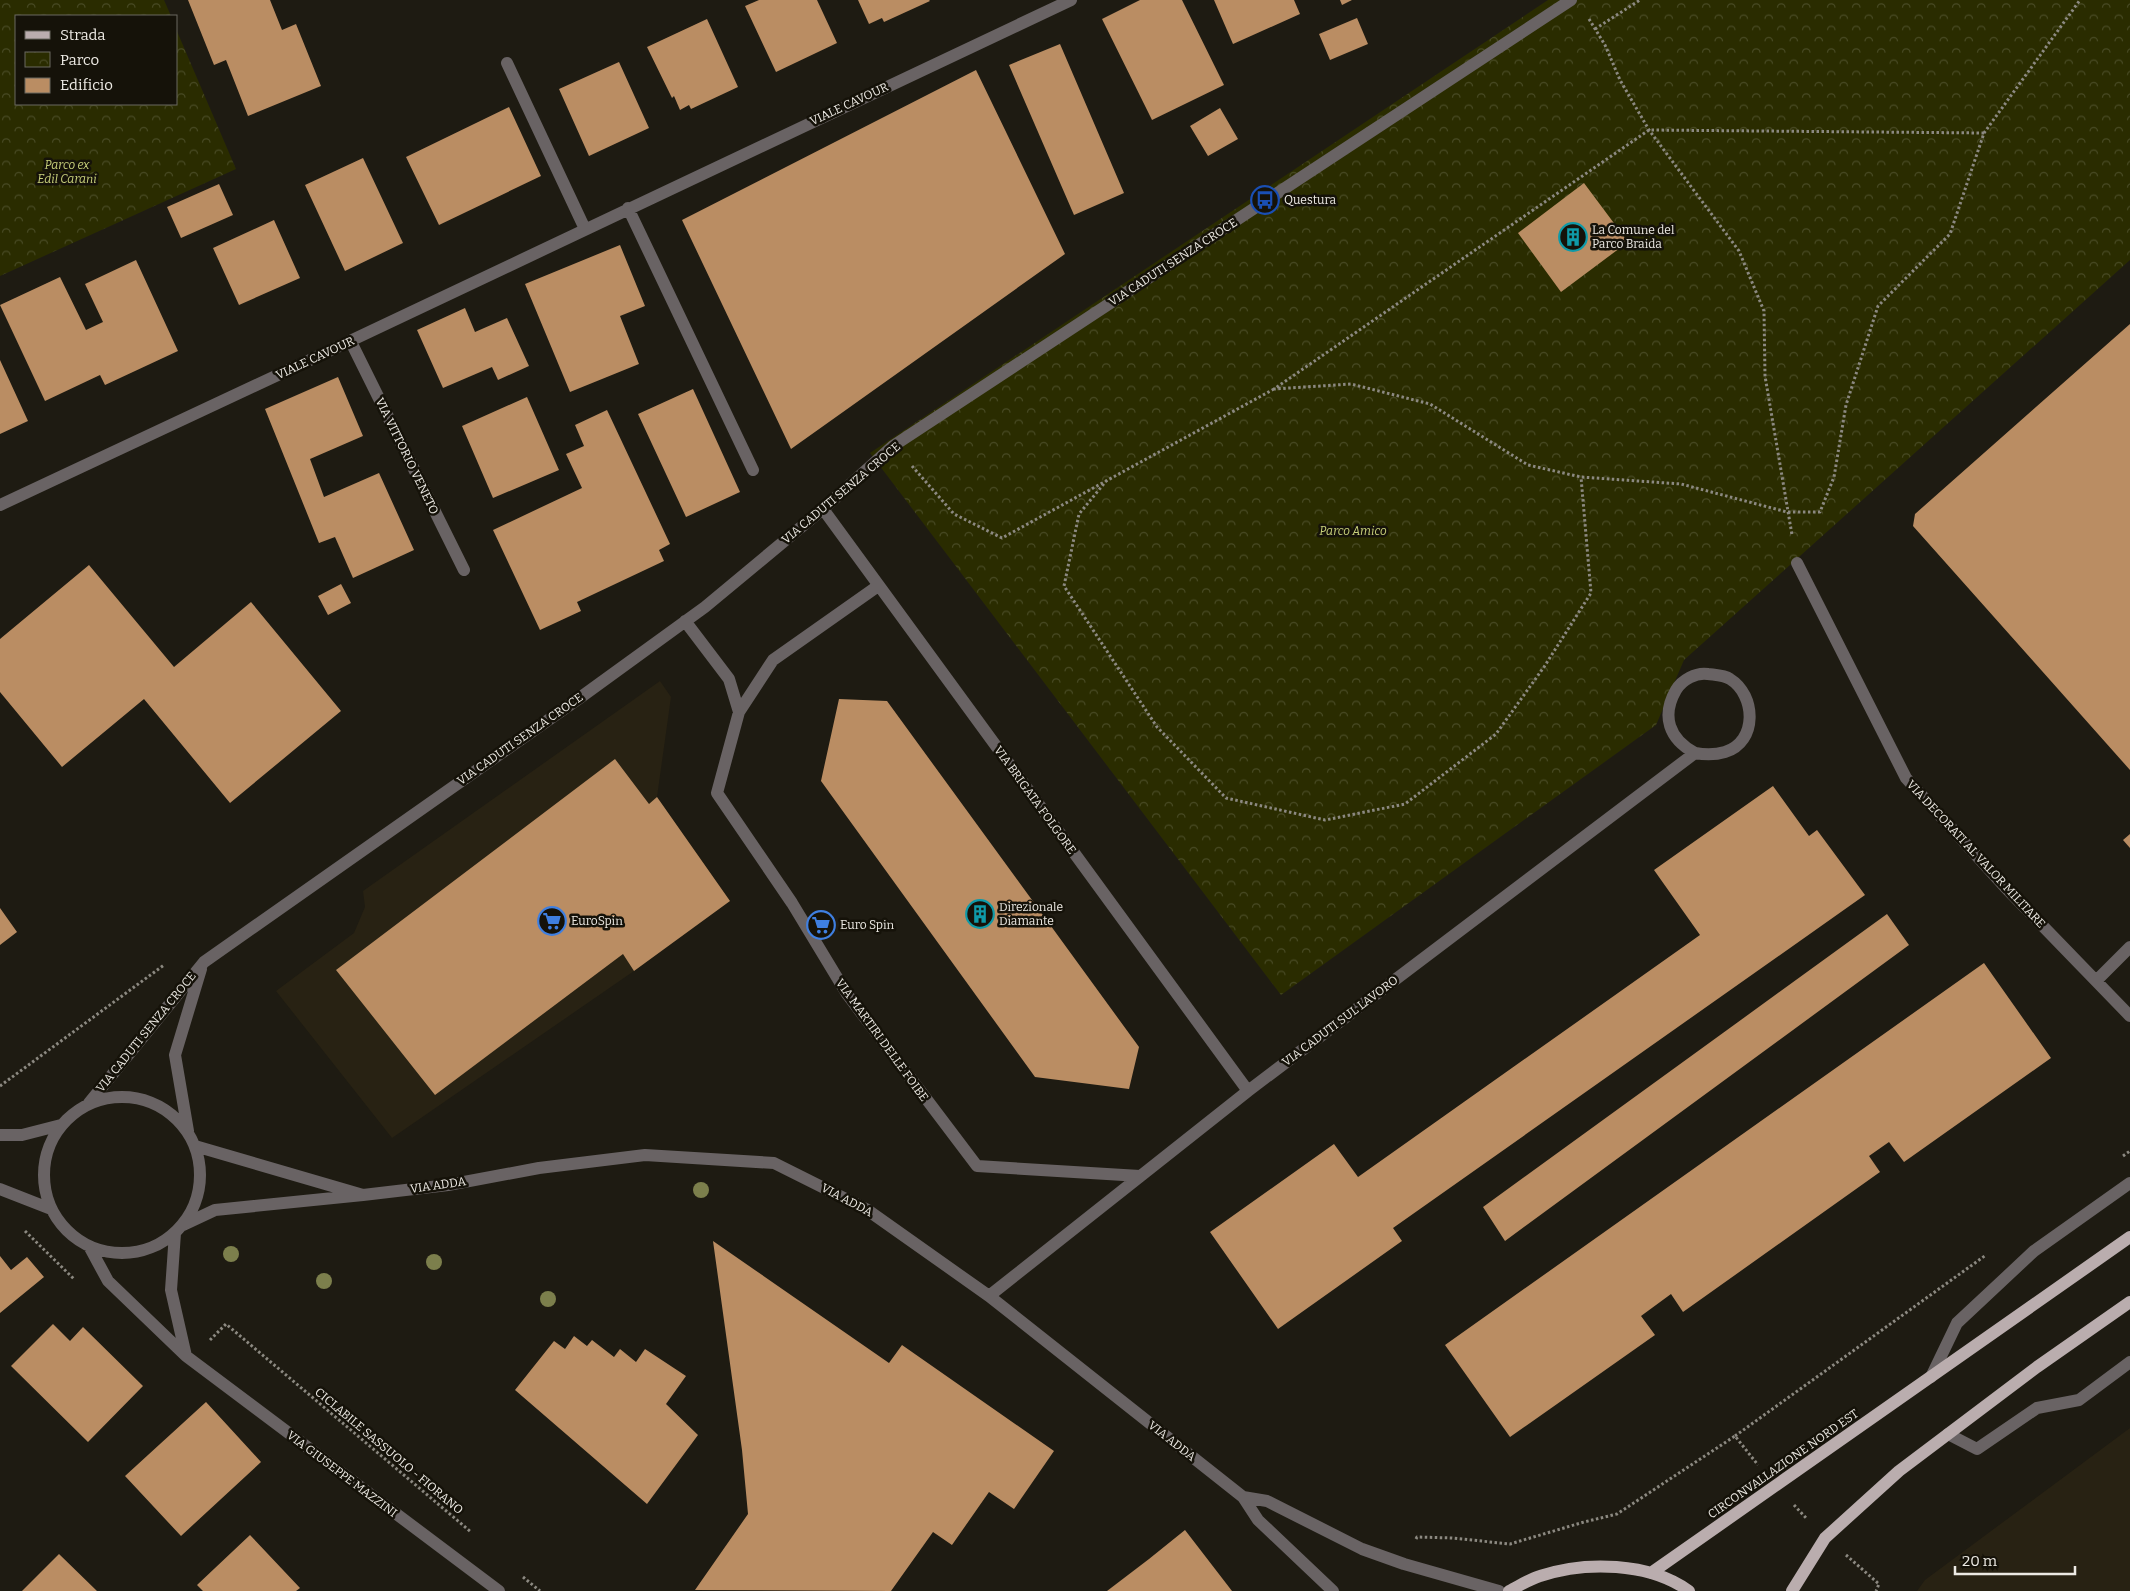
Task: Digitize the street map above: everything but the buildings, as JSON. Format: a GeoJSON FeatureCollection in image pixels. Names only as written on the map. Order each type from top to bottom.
{"type":"FeatureCollection","features":[{"type":"Feature","properties":{"kind":"main road","name":"CIRCONVALLAZIONE NORD EST"},"geometry":{"type":"LineString","coordinates":[[1651,1573],[2130,1237]]}},
{"type":"Feature","properties":{"kind":"main road"},"geometry":{"type":"LineString","coordinates":[[1792,1591],[1825,1538],[1899,1470],[2130,1302]]}},
{"type":"Feature","properties":{"kind":"main road"},"geometry":{"type":"LineString","coordinates":[[1509,1591],[1539,1576],[1576,1567],[1614,1566],[1651,1573],[1689,1591]]}},
{"type":"Feature","properties":{"kind":"street","name":"VIALE CAVOUR"},"geometry":{"type":"LineString","coordinates":[[0,505],[351,342],[628,208],[1070,0]]}},
{"type":"Feature","properties":{"kind":"street","name":"VIA CADUTI SENZA CROCE"},"geometry":{"type":"LineString","coordinates":[[89,1103],[204,962],[581,697],[705,607],[823,509],[893,446],[1571,0]]}},
{"type":"Feature","properties":{"kind":"street"},"geometry":{"type":"LineString","coordinates":[[508,63],[585,229]]}},
{"type":"Feature","properties":{"kind":"street"},"geometry":{"type":"LineString","coordinates":[[628,208],[754,470]]}},
{"type":"Feature","properties":{"kind":"street","name":"VIA VITTORIO VENETO"},"geometry":{"type":"LineString","coordinates":[[351,342],[464,570]]}},
{"type":"Feature","properties":{"kind":"street","name":"VIA BRIGATA FOLGORE"},"geometry":{"type":"LineString","coordinates":[[823,509],[1248,1091]]}},
{"type":"Feature","properties":{"kind":"street","name":"VIA DECORATI AL VALOR MILITARE"},"geometry":{"type":"LineString","coordinates":[[1797,563],[1906,778],[2005,887],[2130,1016]]}},
{"type":"Feature","properties":{"kind":"street","name":"VIA MARTIRI DELLE FOIBE"},"geometry":{"type":"LineString","coordinates":[[878,586],[773,660],[739,712],[717,793],[792,903],[847,994],[977,1166],[1140,1176]]}},
{"type":"Feature","properties":{"kind":"street"},"geometry":{"type":"LineString","coordinates":[[685,621],[729,679],[739,712]]}},
{"type":"Feature","properties":{"kind":"street"},"geometry":{"type":"LineString","coordinates":[[1703,673],[1728,677],[1740,686],[1749,702],[1751,716],[1747,731],[1739,743],[1727,752],[1709,756],[1695,753],[1675,738],[1670,728],[1668,714],[1670,700],[1678,686],[1690,678],[1703,673]]}},
{"type":"Feature","properties":{"kind":"street","name":"VIA CADUTI SUL LAVORO"},"geometry":{"type":"LineString","coordinates":[[989,1296],[1248,1091],[1695,753]]}},
{"type":"Feature","properties":{"kind":"street"},"geometry":{"type":"LineString","coordinates":[[2096,981],[2130,947]]}},
{"type":"Feature","properties":{"kind":"street","name":"VIA CADUTI SENZA CROCE"},"geometry":{"type":"LineString","coordinates":[[188,1133],[175,1055],[204,962]]}},
{"type":"Feature","properties":{"kind":"street","name":"VIA GIUSEPPE MAZZINI"},"geometry":{"type":"LineString","coordinates":[[111,1097],[134,1097],[155,1104],[174,1116],[188,1133],[195,1146],[200,1166],[199,1187],[194,1207],[179,1229],[160,1244],[143,1250],[125,1253],[107,1252],[89,1246],[74,1237],[61,1224],[51,1209],[44,1188],[44,1166],[50,1144],[61,1125],[74,1112],[89,1103],[111,1097]]}},
{"type":"Feature","properties":{"kind":"street","name":"VIA GIUSEPPE MAZZINI"},"geometry":{"type":"LineString","coordinates":[[0,1135],[22,1135],[61,1125]]}},
{"type":"Feature","properties":{"kind":"street","name":"VIA ADDA"},"geometry":{"type":"LineString","coordinates":[[195,1146],[363,1195]]}},
{"type":"Feature","properties":{"kind":"street","name":"VIA ADDA"},"geometry":{"type":"LineString","coordinates":[[179,1229],[215,1210],[448,1185],[539,1168],[645,1155],[774,1163],[866,1208],[989,1296],[1243,1497],[1258,1520],[1333,1591]]}},
{"type":"Feature","properties":{"kind":"street"},"geometry":{"type":"LineString","coordinates":[[1931,1377],[1956,1323],[2034,1250],[2130,1183]]}},
{"type":"Feature","properties":{"kind":"street"},"geometry":{"type":"LineString","coordinates":[[0,1189],[51,1209]]}},
{"type":"Feature","properties":{"kind":"street","name":"VIA GIUSEPPE MAZZINI"},"geometry":{"type":"LineString","coordinates":[[179,1229],[171,1290],[186,1356]]}},
{"type":"Feature","properties":{"kind":"street","name":"VIA GIUSEPPE MAZZINI"},"geometry":{"type":"LineString","coordinates":[[89,1246],[108,1280],[186,1356],[499,1591]]}},
{"type":"Feature","properties":{"kind":"street"},"geometry":{"type":"LineString","coordinates":[[1948,1434],[1976,1449],[2037,1408],[2079,1400],[2130,1362]]}},
{"type":"Feature","properties":{"kind":"street","name":"VIA ADDA"},"geometry":{"type":"LineString","coordinates":[[1243,1497],[1267,1501],[1362,1549],[1404,1564],[1499,1591]]}},
{"type":"Feature","properties":{"kind":"path"},"geometry":{"type":"LineString","coordinates":[[1640,0],[1595,29],[1605,45],[1620,80],[1649,130],[1739,251],[1764,311],[1765,376],[1797,563]]}},
{"type":"Feature","properties":{"kind":"path"},"geometry":{"type":"LineString","coordinates":[[1274,389],[1351,384],[1430,404],[1528,466],[1581,477],[1681,484],[1787,512],[1820,512],[1834,477],[1846,405],[1878,306],[1950,234],[1984,133],[2080,0]]}},
{"type":"Feature","properties":{"kind":"path"},"geometry":{"type":"LineString","coordinates":[[893,446],[954,514],[1002,538],[1274,389],[1649,130],[1984,133]]}},
{"type":"Feature","properties":{"kind":"path"},"geometry":{"type":"LineString","coordinates":[[1107,480],[1079,514],[1064,586],[1157,727],[1226,798],[1324,820],[1405,804],[1496,734],[1544,667],[1591,593],[1581,477]]}},
{"type":"Feature","properties":{"kind":"path"},"geometry":{"type":"LineString","coordinates":[[2122,1157],[2130,1151]]}},
{"type":"Feature","properties":{"kind":"path"},"geometry":{"type":"LineString","coordinates":[[1404,1564],[1417,1537],[1452,1538],[1510,1544],[1617,1514],[1735,1436],[1993,1250]]}},
{"type":"Feature","properties":{"kind":"path","name":"CICLABILE SASSUOLO - FIORANO"},"geometry":{"type":"LineString","coordinates":[[226,1324],[473,1534]]}},
{"type":"Feature","properties":{"kind":"path"},"geometry":{"type":"LineString","coordinates":[[1735,1436],[1775,1486],[1825,1538],[1879,1584],[1876,1591]]}},
{"type":"Feature","properties":{"kind":"path"},"geometry":{"type":"LineString","coordinates":[[517,1572],[540,1591]]}},
{"type":"Feature","properties":{"kind":"shaded area","name":"EuroSpin"},"geometry":{"type":"Polygon","coordinates":[[[660,681],[671,697],[657,797],[730,901],[634,971],[392,1138],[276,991],[354,933],[365,907],[363,891],[660,681]]]}},
{"type":"Feature","properties":{"kind":"shaded area"},"geometry":{"type":"Polygon","coordinates":[[[2130,1428],[2130,1591],[1917,1591],[1925,1580],[2130,1428]]]}},
{"type":"Feature","properties":{"kind":"green space","name":"Parco ex Edil Carani"},"geometry":{"type":"Polygon","coordinates":[[[0,0],[164,0],[171,15],[15,15],[15,105],[178,105],[178,34],[236,169],[0,276],[0,0]]]}},
{"type":"Feature","properties":{"kind":"green space","name":"Parco Amico"},"geometry":{"type":"Polygon","coordinates":[[[1548,0],[2130,0],[2130,260],[1684,660],[1656,725],[1281,995],[870,453],[1548,0]]]}},
{"type":"Feature","properties":{"kind":"place","name":"Questura"},"geometry":{"type":"Point","coordinates":[1265,200]}},
{"type":"Feature","properties":{"kind":"place","name":"La Comune del Parco Braida"},"geometry":{"type":"Point","coordinates":[1573,237]}},
{"type":"Feature","properties":{"kind":"place","name":"Direzionale Diamante"},"geometry":{"type":"Point","coordinates":[980,914]}},
{"type":"Feature","properties":{"kind":"place","name":"EuroSpin"},"geometry":{"type":"Point","coordinates":[552,921]}},
{"type":"Feature","properties":{"kind":"place","name":"Euro Spin"},"geometry":{"type":"Point","coordinates":[821,925]}}]}
